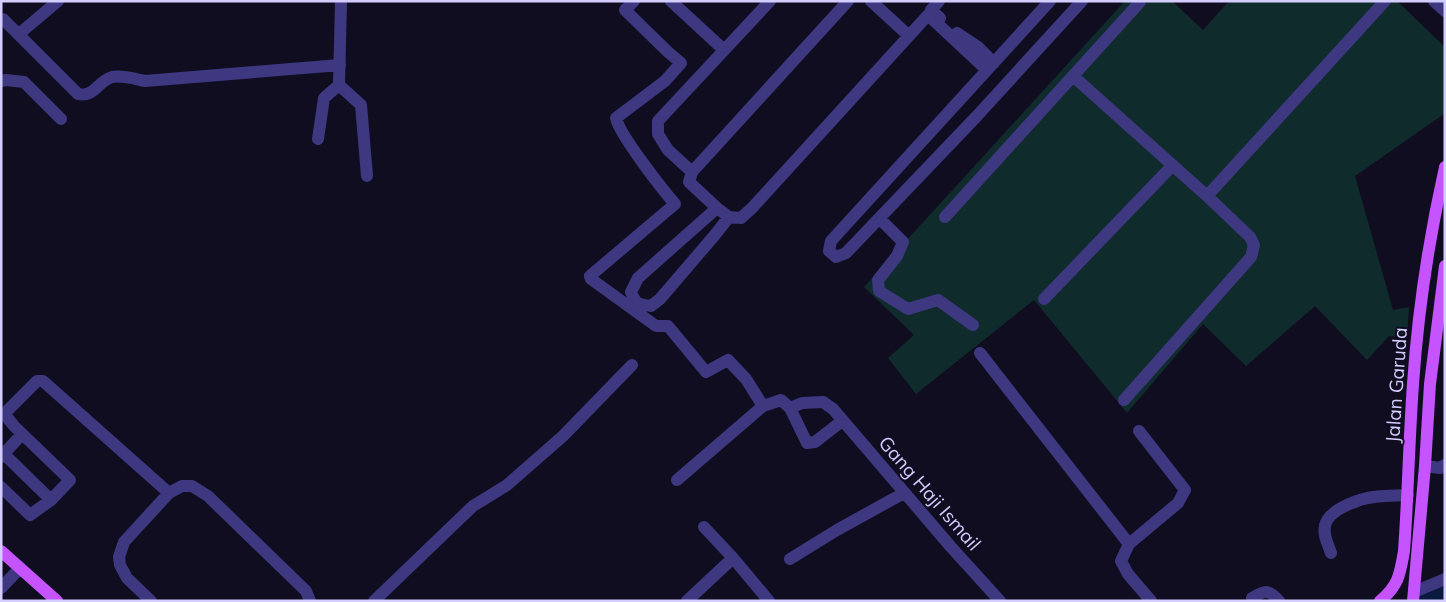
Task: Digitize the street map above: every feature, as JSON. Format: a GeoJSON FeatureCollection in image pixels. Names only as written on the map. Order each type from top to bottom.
{"type":"FeatureCollection","features":[{"type":"Feature","properties":{"kind":"main road","name":"Jalan Garuda"},"geometry":{"type":"LineString","coordinates":[[1380,601],[1390,592],[1400,575],[1404,551],[1413,384],[1422,292],[1437,200],[1445,167]]}},
{"type":"Feature","properties":{"kind":"main road","name":"Jalan Garuda"},"geometry":{"type":"LineString","coordinates":[[1414,596],[1430,384],[1445,266]]}},
{"type":"Feature","properties":{"kind":"main road"},"geometry":{"type":"LineString","coordinates":[[1,551],[57,601]]}},
{"type":"Feature","properties":{"kind":"street"},"geometry":{"type":"LineString","coordinates":[[19,34],[58,1]]}},
{"type":"Feature","properties":{"kind":"street"},"geometry":{"type":"LineString","coordinates":[[318,139],[324,98],[339,85],[341,1]]}},
{"type":"Feature","properties":{"kind":"street"},"geometry":{"type":"LineString","coordinates":[[634,1],[625,10],[681,64],[665,81],[616,118],[617,124],[675,204],[590,276],[656,326],[668,326],[706,372],[728,360],[746,379],[763,406]]}},
{"type":"Feature","properties":{"kind":"street"},"geometry":{"type":"LineString","coordinates":[[671,1],[724,50]]}},
{"type":"Feature","properties":{"kind":"street"},"geometry":{"type":"LineString","coordinates":[[870,1],[908,35]]}},
{"type":"Feature","properties":{"kind":"street"},"geometry":{"type":"LineString","coordinates":[[939,1],[931,10],[948,30]]}},
{"type":"Feature","properties":{"kind":"street"},"geometry":{"type":"LineString","coordinates":[[1050,1],[831,241],[828,251],[836,258],[846,254],[976,117],[1082,1]]}},
{"type":"Feature","properties":{"kind":"street"},"geometry":{"type":"LineString","coordinates":[[1208,196],[1385,1]]}},
{"type":"Feature","properties":{"kind":"street"},"geometry":{"type":"LineString","coordinates":[[1434,1],[1445,12]]}},
{"type":"Feature","properties":{"kind":"street"},"geometry":{"type":"LineString","coordinates":[[845,2],[692,172],[690,182],[728,217],[741,218],[752,208],[928,15],[990,66]]}},
{"type":"Feature","properties":{"kind":"street"},"geometry":{"type":"LineString","coordinates":[[945,217],[1140,2]]}},
{"type":"Feature","properties":{"kind":"street"},"geometry":{"type":"LineString","coordinates":[[692,172],[668,150],[658,134],[658,122],[724,50],[762,4]]}},
{"type":"Feature","properties":{"kind":"street"},"geometry":{"type":"LineString","coordinates":[[3,19],[78,94],[84,96],[111,78],[122,77],[144,81],[340,65]]}},
{"type":"Feature","properties":{"kind":"street"},"geometry":{"type":"LineString","coordinates":[[1073,76],[1208,196],[1250,237],[1254,245],[1251,257],[1124,400]]}},
{"type":"Feature","properties":{"kind":"street"},"geometry":{"type":"LineString","coordinates":[[1,81],[24,82],[61,119]]}},
{"type":"Feature","properties":{"kind":"street"},"geometry":{"type":"LineString","coordinates":[[339,85],[361,105],[367,176]]}},
{"type":"Feature","properties":{"kind":"street"},"geometry":{"type":"LineString","coordinates":[[958,101],[976,117]]}},
{"type":"Feature","properties":{"kind":"street"},"geometry":{"type":"LineString","coordinates":[[1044,299],[1172,166]]}},
{"type":"Feature","properties":{"kind":"street"},"geometry":{"type":"LineString","coordinates":[[717,208],[638,278],[631,292],[635,302],[650,306],[660,299],[728,217]]}},
{"type":"Feature","properties":{"kind":"street"},"geometry":{"type":"LineString","coordinates":[[880,218],[903,242],[897,256],[878,280],[879,291],[908,310],[938,300],[972,325]]}},
{"type":"Feature","properties":{"kind":"street"},"geometry":{"type":"LineString","coordinates":[[980,353],[1129,544]]}},
{"type":"Feature","properties":{"kind":"street"},"geometry":{"type":"LineString","coordinates":[[374,601],[473,506],[507,485],[563,436],[632,365]]}},
{"type":"Feature","properties":{"kind":"street"},"geometry":{"type":"LineString","coordinates":[[1,487],[30,515],[51,500],[70,480],[6,416],[7,411],[37,381],[43,381],[169,493]]}},
{"type":"Feature","properties":{"kind":"street"},"geometry":{"type":"LineString","coordinates":[[677,480],[763,406],[781,400],[790,408],[807,443],[815,442],[842,421]]}},
{"type":"Feature","properties":{"kind":"street","name":"Gang Haji Ismail"},"geometry":{"type":"LineString","coordinates":[[790,408],[802,403],[823,402],[833,409],[904,493],[1000,601]]}},
{"type":"Feature","properties":{"kind":"street"},"geometry":{"type":"LineString","coordinates":[[1139,431],[1185,490],[1178,503],[1129,544],[1121,561],[1128,574],[1151,601]]}},
{"type":"Feature","properties":{"kind":"street"},"geometry":{"type":"LineString","coordinates":[[22,434],[3,455],[51,500]]}},
{"type":"Feature","properties":{"kind":"street"},"geometry":{"type":"LineString","coordinates":[[1425,466],[1440,468],[1445,465]]}},
{"type":"Feature","properties":{"kind":"street"},"geometry":{"type":"LineString","coordinates":[[151,601],[127,578],[120,565],[119,558],[124,542],[169,493],[182,486],[192,486],[208,496],[306,591],[310,601]]}},
{"type":"Feature","properties":{"kind":"street"},"geometry":{"type":"LineString","coordinates":[[790,558],[904,493]]}},
{"type":"Feature","properties":{"kind":"street"},"geometry":{"type":"LineString","coordinates":[[1331,553],[1325,537],[1325,525],[1333,513],[1358,500],[1408,495]]}},
{"type":"Feature","properties":{"kind":"street"},"geometry":{"type":"LineString","coordinates":[[704,527],[734,558],[769,601]]}},
{"type":"Feature","properties":{"kind":"street"},"geometry":{"type":"LineString","coordinates":[[687,601],[734,558]]}},
{"type":"Feature","properties":{"kind":"street"},"geometry":{"type":"LineString","coordinates":[[1,588],[20,568]]}},
{"type":"Feature","properties":{"kind":"street"},"geometry":{"type":"LineString","coordinates":[[1414,596],[1445,579]]}},
{"type":"Feature","properties":{"kind":"street"},"geometry":{"type":"LineString","coordinates":[[1252,598],[1263,591],[1274,595],[1279,601]]}},
{"type":"Feature","properties":{"kind":"green space"},"geometry":{"type":"Polygon","coordinates":[[[1125,1],[1172,1],[1203,30],[1229,1],[1397,1],[1445,47],[1444,114],[1355,176],[1393,310],[1409,307],[1407,338],[1389,336],[1367,360],[1315,306],[1246,366],[1203,324],[1127,413],[1034,300],[916,394],[888,358],[914,335],[864,287],[1125,1]]]}},
{"type":"Feature","properties":{"kind":"waterway"},"geometry":{"type":"LineString","coordinates":[[1428,601],[1445,594]]}}]}
